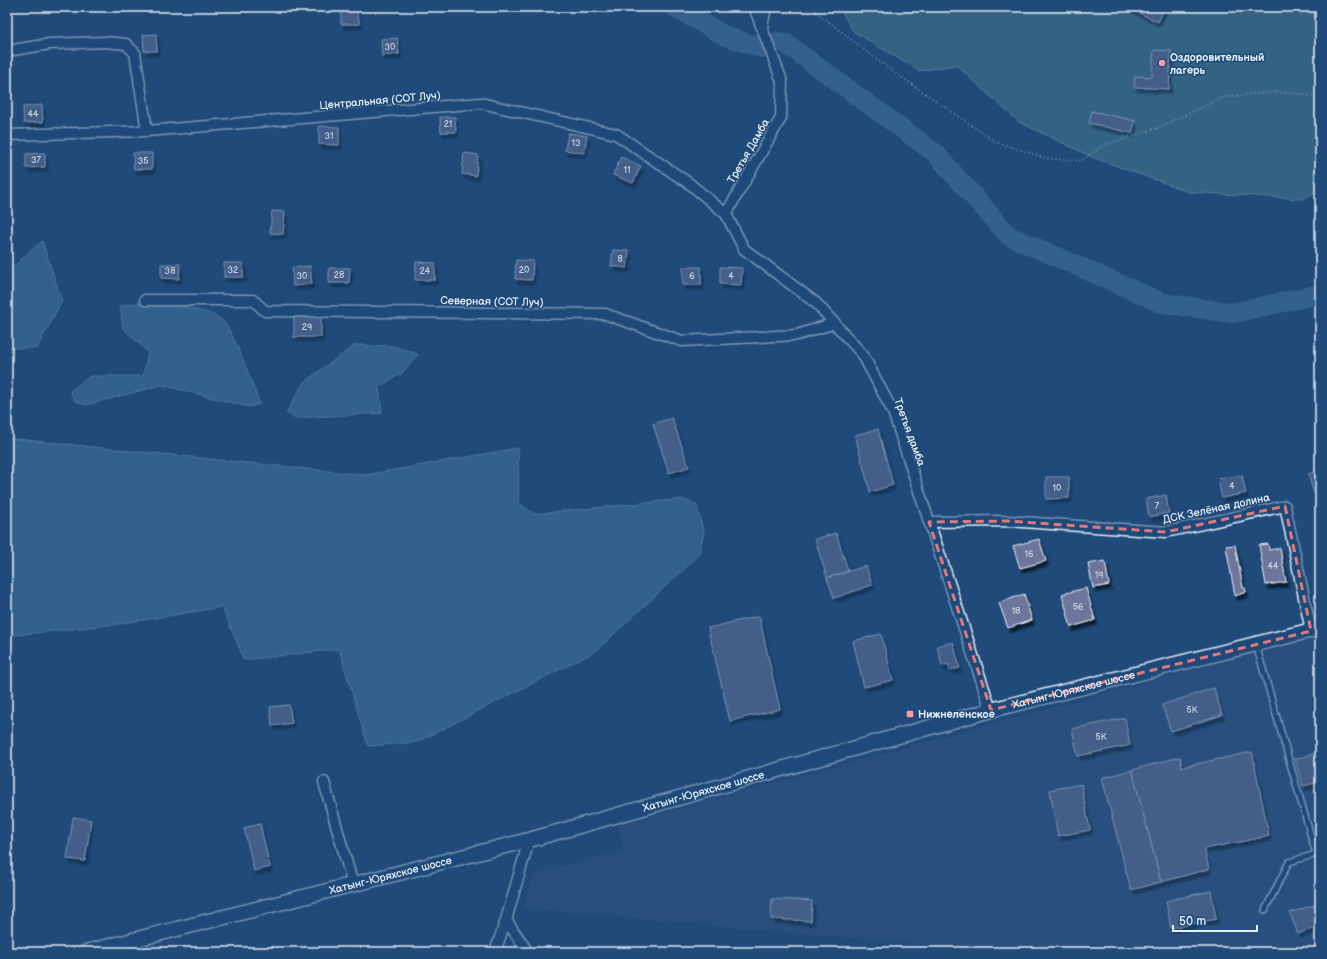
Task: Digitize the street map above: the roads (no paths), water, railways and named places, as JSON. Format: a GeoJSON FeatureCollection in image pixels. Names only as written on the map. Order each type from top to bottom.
{"type":"FeatureCollection","features":[{"type":"Feature","properties":{"kind":"main road","name":"Хатынг-Юряхское шоссе"},"geometry":{"type":"LineString","coordinates":[[86,952],[529,840],[991,710],[1316,629]]}},
{"type":"Feature","properties":{"kind":"street","name":"Третья Дамба"},"geometry":{"type":"LineString","coordinates":[[726,214],[782,118],[782,81],[754,7]]}},
{"type":"Feature","properties":{"kind":"street"},"geometry":{"type":"LineString","coordinates":[[762,27],[766,7]]}},
{"type":"Feature","properties":{"kind":"street"},"geometry":{"type":"LineString","coordinates":[[7,51],[50,44],[105,42],[126,44],[135,53],[147,131]]}},
{"type":"Feature","properties":{"kind":"street","name":"Центральная (СОТ Луч)"},"geometry":{"type":"LineString","coordinates":[[7,135],[147,131],[481,103],[616,134],[690,184],[726,214]]}},
{"type":"Feature","properties":{"kind":"street","name":"Третья дамба"},"geometry":{"type":"LineString","coordinates":[[726,214],[744,248],[816,303],[863,355],[892,412],[991,710]]}},
{"type":"Feature","properties":{"kind":"street","name":"Северная (СОТ Луч)"},"geometry":{"type":"LineString","coordinates":[[145,300],[253,300],[265,311],[605,314],[682,341],[798,335],[835,323]]}},
{"type":"Feature","properties":{"kind":"street","name":"ДСК Зелёная долина"},"geometry":{"type":"LineString","coordinates":[[929,522],[1008,521],[1166,532],[1285,506],[1316,629]]}},
{"type":"Feature","properties":{"kind":"street"},"geometry":{"type":"LineString","coordinates":[[324,782],[353,885]]}},
{"type":"Feature","properties":{"kind":"street"},"geometry":{"type":"LineString","coordinates":[[495,952],[506,920],[529,840]]}},
{"type":"Feature","properties":{"kind":"street"},"geometry":{"type":"LineString","coordinates":[[506,920],[528,952]]}},
{"type":"Feature","properties":{"kind":"lane"},"geometry":{"type":"LineString","coordinates":[[1256,644],[1318,853],[1288,862],[1266,910]]}},
{"type":"Feature","properties":{"kind":"waterway"},"geometry":{"type":"LineString","coordinates":[[674,7],[725,36],[762,48]]}},
{"type":"Feature","properties":{"kind":"waterway"},"geometry":{"type":"LineString","coordinates":[[777,42],[785,43],[935,153],[1009,236],[1162,303],[1233,313],[1320,294]]}},
{"type":"Feature","properties":{"kind":"place","name":"Оздоровительный лагерь"},"geometry":{"type":"Point","coordinates":[1162,63]}},
{"type":"Feature","properties":{"kind":"place","name":"Нижнеленское"},"geometry":{"type":"Point","coordinates":[910,714]}}]}
